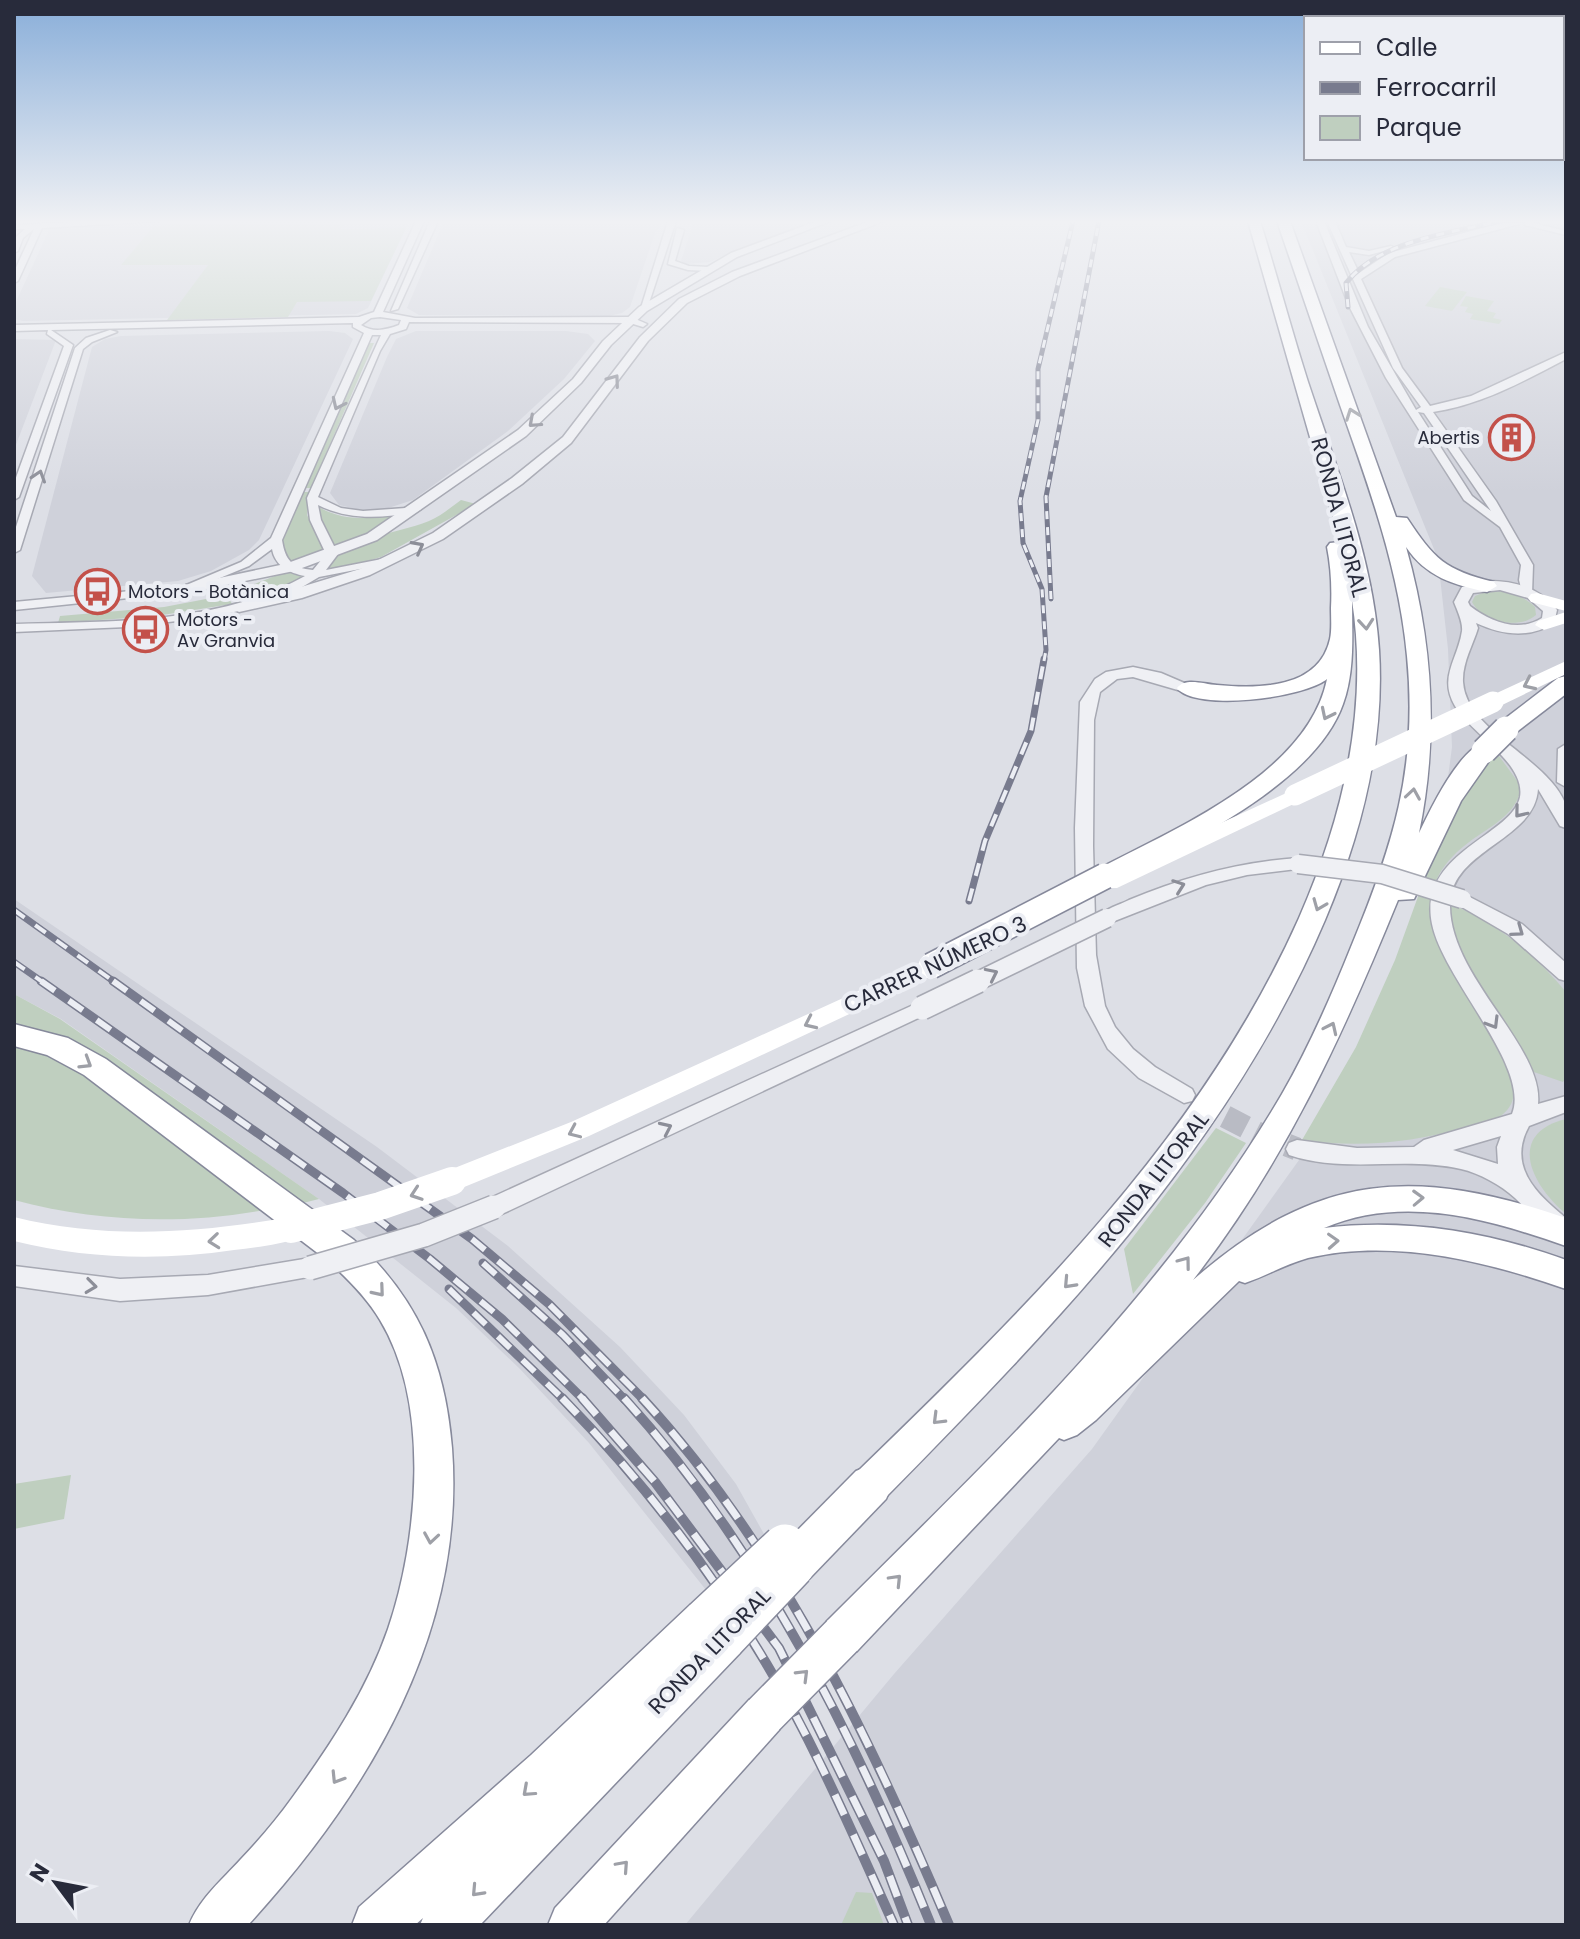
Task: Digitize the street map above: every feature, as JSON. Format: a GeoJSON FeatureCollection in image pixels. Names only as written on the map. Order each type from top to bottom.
{"type":"FeatureCollection","features":[{"type":"Feature","properties":{"kind":"highway","name":"RONDA LITORAL"},"geometry":{"type":"LineString","coordinates":[[445,1925],[715,1629],[789,1555],[871,1485],[993,1364],[1120,1225],[1219,1092],[1287,976],[1339,852],[1363,750],[1369,684],[1364,602],[1352,546],[1281,311]]}},
{"type":"Feature","properties":{"kind":"highway","name":"RONDA LITORAL"},"geometry":{"type":"LineString","coordinates":[[1143,1335],[1276,1132],[1316,1061],[1346,995],[1401,854],[1417,768],[1419,658],[1409,594],[1371,469],[1315,311]]}},
{"type":"Feature","properties":{"kind":"highway"},"geometry":{"type":"LineString","coordinates":[[931,966],[1107,880],[1213,817],[1300,751],[1315,735],[1330,708],[1340,673],[1341,628],[1339,554],[1309,429],[1311,414]]}},
{"type":"Feature","properties":{"kind":"highway"},"geometry":{"type":"LineString","coordinates":[[1371,469],[1411,543],[1426,563],[1447,576],[1492,586]]}},
{"type":"Feature","properties":{"kind":"highway"},"geometry":{"type":"LineString","coordinates":[[1188,688],[1259,694],[1305,682],[1322,672],[1334,659],[1341,628]]}},
{"type":"Feature","properties":{"kind":"highway"},"geometry":{"type":"LineString","coordinates":[[1346,995],[1369,977],[1434,824],[1462,777],[1497,742],[1566,683]]}},
{"type":"Feature","properties":{"kind":"highway"},"geometry":{"type":"LineString","coordinates":[[14,1035],[57,1046],[95,1067],[331,1243],[386,1297],[414,1354],[427,1395],[435,1475],[433,1524],[424,1579],[408,1637],[383,1697],[324,1799],[281,1854],[214,1925]]}},
{"type":"Feature","properties":{"kind":"highway"},"geometry":{"type":"LineString","coordinates":[[572,1925],[626,1862],[764,1715],[1006,1467],[1095,1400],[1143,1335],[1267,1239],[1314,1214],[1369,1201],[1424,1197],[1473,1202],[1516,1212],[1566,1231]]}},
{"type":"Feature","properties":{"kind":"highway"},"geometry":{"type":"LineString","coordinates":[[1208,1287],[1270,1257],[1320,1242],[1360,1240],[1441,1242],[1532,1263],[1566,1275]]}},
{"type":"Feature","properties":{"kind":"highway"},"geometry":{"type":"LineString","coordinates":[[377,1925],[548,1772],[715,1629]]}},
{"type":"Feature","properties":{"kind":"main road"},"geometry":{"type":"LineString","coordinates":[[1532,595],[1566,606]]}},
{"type":"Feature","properties":{"kind":"main road"},"geometry":{"type":"LineString","coordinates":[[1544,625],[1566,617]]}},
{"type":"Feature","properties":{"kind":"main road"},"geometry":{"type":"LineString","coordinates":[[1107,880],[1566,667]]}},
{"type":"Feature","properties":{"kind":"main road","name":"CARRER NÚMERO 3"},"geometry":{"type":"LineString","coordinates":[[14,1229],[82,1243],[189,1244],[291,1229],[380,1206],[452,1181],[580,1129],[931,966]]}},
{"type":"Feature","properties":{"kind":"street"},"geometry":{"type":"LineString","coordinates":[[14,606],[186,589],[289,568],[372,537],[522,433],[577,381],[610,340],[634,323],[641,311]]}},
{"type":"Feature","properties":{"kind":"street"},"geometry":{"type":"LineString","coordinates":[[14,635],[239,608],[332,584],[392,560],[473,513],[567,440],[644,339],[670,311]]}},
{"type":"Feature","properties":{"kind":"street"},"geometry":{"type":"LineString","coordinates":[[1358,311],[1371,342],[1413,416],[1474,505],[1502,525]]}},
{"type":"Feature","properties":{"kind":"street"},"geometry":{"type":"LineString","coordinates":[[1371,311],[1398,368],[1423,410],[1494,507],[1528,569],[1525,580],[1532,595]]}},
{"type":"Feature","properties":{"kind":"street"},"geometry":{"type":"LineString","coordinates":[[18,330],[358,323],[377,315],[394,315],[404,323],[576,326],[634,323],[661,318]]}},
{"type":"Feature","properties":{"kind":"street"},"geometry":{"type":"LineString","coordinates":[[358,323],[369,332],[387,332],[404,323],[634,323]]}},
{"type":"Feature","properties":{"kind":"street"},"geometry":{"type":"LineString","coordinates":[[634,323],[644,339]]}},
{"type":"Feature","properties":{"kind":"street"},"geometry":{"type":"LineString","coordinates":[[576,326],[599,331],[610,340]]}},
{"type":"Feature","properties":{"kind":"street"},"geometry":{"type":"LineString","coordinates":[[18,330],[50,332],[131,328]]}},
{"type":"Feature","properties":{"kind":"street"},"geometry":{"type":"LineString","coordinates":[[14,550],[79,348],[95,338],[131,328]]}},
{"type":"Feature","properties":{"kind":"street"},"geometry":{"type":"LineString","coordinates":[[14,497],[69,345],[92,331]]}},
{"type":"Feature","properties":{"kind":"street"},"geometry":{"type":"LineString","coordinates":[[50,332],[69,345]]}},
{"type":"Feature","properties":{"kind":"street"},"geometry":{"type":"LineString","coordinates":[[369,332],[276,540],[275,555],[280,563],[289,568],[317,574],[392,560]]}},
{"type":"Feature","properties":{"kind":"street"},"geometry":{"type":"LineString","coordinates":[[332,554],[324,534],[314,521],[312,498],[387,332]]}},
{"type":"Feature","properties":{"kind":"street"},"geometry":{"type":"LineString","coordinates":[[1389,373],[1410,405],[1423,410],[1443,408],[1566,355]]}},
{"type":"Feature","properties":{"kind":"street"},"geometry":{"type":"LineString","coordinates":[[1423,410],[1417,414],[1433,443]]}},
{"type":"Feature","properties":{"kind":"street"},"geometry":{"type":"LineString","coordinates":[[1453,472],[1478,503],[1494,507]]}},
{"type":"Feature","properties":{"kind":"street"},"geometry":{"type":"LineString","coordinates":[[312,498],[335,511],[356,515],[416,509]]}},
{"type":"Feature","properties":{"kind":"street"},"geometry":{"type":"LineString","coordinates":[[186,589],[245,564],[276,540]]}},
{"type":"Feature","properties":{"kind":"street"},"geometry":{"type":"LineString","coordinates":[[239,608],[286,591],[317,574],[332,554]]}},
{"type":"Feature","properties":{"kind":"street"},"geometry":{"type":"LineString","coordinates":[[1523,561],[1516,577],[1492,586],[1467,590],[1462,596],[1470,628],[1456,670],[1456,691],[1472,716],[1548,789],[1566,822]]}},
{"type":"Feature","properties":{"kind":"street"},"geometry":{"type":"LineString","coordinates":[[1465,647],[1487,633],[1544,625],[1551,615],[1545,603],[1532,595],[1492,586]]}},
{"type":"Feature","properties":{"kind":"street"},"geometry":{"type":"LineString","coordinates":[[14,597],[31,604]]}},
{"type":"Feature","properties":{"kind":"street"},"geometry":{"type":"LineString","coordinates":[[1464,609],[1484,622],[1510,629]]}},
{"type":"Feature","properties":{"kind":"street"},"geometry":{"type":"LineString","coordinates":[[14,628],[90,626]]}},
{"type":"Feature","properties":{"kind":"street"},"geometry":{"type":"LineString","coordinates":[[1184,1095],[1130,1059],[1109,1034],[1094,1005],[1087,973],[1084,847],[1086,715],[1094,689],[1113,675],[1130,672],[1149,673],[1188,688]]}},
{"type":"Feature","properties":{"kind":"street"},"geometry":{"type":"LineString","coordinates":[[1497,742],[1529,784],[1528,803],[1514,821],[1468,852],[1454,867],[1444,887],[1439,915],[1451,951],[1524,1080],[1528,1102],[1523,1120],[1509,1145],[1508,1160],[1523,1191]]}},
{"type":"Feature","properties":{"kind":"street"},"geometry":{"type":"LineString","coordinates":[[1566,749],[1566,782]]}},
{"type":"Feature","properties":{"kind":"street","name":"CARRER NÚMERO 3"},"geometry":{"type":"LineString","coordinates":[[14,1276],[120,1290],[208,1285],[310,1268],[424,1235],[494,1207],[1161,893],[1206,876],[1251,867],[1298,864],[1344,867],[1395,876],[1462,899],[1515,929],[1566,974]]}},
{"type":"Feature","properties":{"kind":"street"},"geometry":{"type":"LineString","coordinates":[[1401,1155],[1523,1120],[1537,1110],[1562,1103]]}},
{"type":"Feature","properties":{"kind":"street"},"geometry":{"type":"LineString","coordinates":[[1297,1149],[1347,1159],[1401,1155],[1467,1159],[1500,1173],[1566,1231]]}},
{"type":"Feature","properties":{"kind":"shaded area"},"geometry":{"type":"Polygon","coordinates":[[[14,311],[361,311],[356,314],[14,319],[14,311]]]}},
{"type":"Feature","properties":{"kind":"shaded area"},"geometry":{"type":"Polygon","coordinates":[[[413,311],[624,311],[609,316],[419,315],[413,311]]]}},
{"type":"Feature","properties":{"kind":"shaded area"},"geometry":{"type":"Polygon","coordinates":[[[1338,311],[1566,311],[1566,1925],[685,1925],[894,1674],[1092,1449],[1332,1114],[1402,967],[1439,845],[1452,747],[1448,649],[1438,559],[1338,311]]]}},
{"type":"Feature","properties":{"kind":"shaded area"},"geometry":{"type":"Polygon","coordinates":[[[416,331],[566,331],[588,334],[595,341],[564,379],[508,431],[413,500],[382,510],[361,510],[339,505],[330,493],[387,357],[396,339],[416,331]]]}},
{"type":"Feature","properties":{"kind":"shaded area"},"geometry":{"type":"Polygon","coordinates":[[[345,333],[353,339],[259,540],[249,550],[211,571],[178,581],[46,593],[32,576],[92,347],[105,339],[121,336],[345,333]]]}},
{"type":"Feature","properties":{"kind":"shaded area"},"geometry":{"type":"Polygon","coordinates":[[[14,339],[56,340],[14,450],[14,339]]]}},
{"type":"Feature","properties":{"kind":"shaded area"},"geometry":{"type":"Polygon","coordinates":[[[14,899],[377,1147],[508,1246],[620,1347],[684,1415],[736,1484],[764,1534],[706,1590],[589,1443],[520,1369],[456,1308],[319,1199],[61,1019],[14,994],[14,899]]]}},
{"type":"Feature","properties":{"kind":"green space"},"geometry":{"type":"Polygon","coordinates":[[[173,311],[291,311],[288,317],[167,320],[173,311]]]}},
{"type":"Feature","properties":{"kind":"green space"},"geometry":{"type":"Polygon","coordinates":[[[1489,311],[1496,313],[1493,318],[1502,320],[1499,324],[1470,319],[1473,314],[1465,312],[1489,311]]]}},
{"type":"Feature","properties":{"kind":"green space"},"geometry":{"type":"Polygon","coordinates":[[[369,343],[374,343],[311,488],[304,488],[369,343]]]}},
{"type":"Feature","properties":{"kind":"green space"},"geometry":{"type":"Polygon","coordinates":[[[302,492],[309,492],[307,515],[325,551],[288,564],[279,545],[302,492]]]}},
{"type":"Feature","properties":{"kind":"green space"},"geometry":{"type":"Polygon","coordinates":[[[461,500],[476,504],[381,557],[338,570],[323,570],[332,559],[357,543],[429,521],[461,500]]]}},
{"type":"Feature","properties":{"kind":"green space"},"geometry":{"type":"Polygon","coordinates":[[[316,505],[346,517],[399,515],[368,533],[333,547],[318,519],[316,505]]]}},
{"type":"Feature","properties":{"kind":"green space"},"geometry":{"type":"Polygon","coordinates":[[[285,572],[307,576],[261,597],[240,602],[234,592],[285,572]]]}},
{"type":"Feature","properties":{"kind":"green space"},"geometry":{"type":"Polygon","coordinates":[[[1485,592],[1505,592],[1518,596],[1535,607],[1536,615],[1529,620],[1511,623],[1492,619],[1472,602],[1475,596],[1485,592]]]}},
{"type":"Feature","properties":{"kind":"green space"},"geometry":{"type":"Polygon","coordinates":[[[227,595],[232,604],[156,616],[58,623],[60,616],[164,607],[227,595]]]}},
{"type":"Feature","properties":{"kind":"green space"},"geometry":{"type":"Polygon","coordinates":[[[1496,752],[1521,786],[1519,795],[1506,815],[1456,853],[1442,870],[1433,889],[1431,907],[1434,927],[1451,968],[1510,1070],[1513,1100],[1502,1115],[1490,1121],[1426,1137],[1364,1144],[1302,1140],[1356,1047],[1395,960],[1428,869],[1463,791],[1496,752]]]}},
{"type":"Feature","properties":{"kind":"green space"},"geometry":{"type":"Polygon","coordinates":[[[1446,902],[1512,939],[1540,963],[1566,992],[1566,1078],[1563,1082],[1528,1070],[1458,950],[1446,902]]]}},
{"type":"Feature","properties":{"kind":"green space"},"geometry":{"type":"Polygon","coordinates":[[[14,994],[60,1019],[319,1199],[299,1204],[14,1027],[14,994]]]}},
{"type":"Feature","properties":{"kind":"green space"},"geometry":{"type":"Polygon","coordinates":[[[14,1044],[55,1056],[95,1082],[264,1210],[202,1218],[139,1219],[76,1213],[14,1200],[14,1044]]]}},
{"type":"Feature","properties":{"kind":"green space"},"geometry":{"type":"Polygon","coordinates":[[[1566,1119],[1566,1214],[1535,1176],[1530,1162],[1530,1148],[1535,1136],[1547,1126],[1566,1119]]]}},
{"type":"Feature","properties":{"kind":"green space"},"geometry":{"type":"Polygon","coordinates":[[[1216,1128],[1246,1143],[1205,1203],[1133,1294],[1124,1249],[1216,1128]]]}},
{"type":"Feature","properties":{"kind":"green space"},"geometry":{"type":"Polygon","coordinates":[[[71,1475],[64,1519],[14,1529],[14,1484],[71,1475]]]}},
{"type":"Feature","properties":{"kind":"green space"},"geometry":{"type":"Polygon","coordinates":[[[856,1892],[872,1893],[884,1925],[841,1925],[856,1892]]]}},
{"type":"Feature","properties":{"kind":"tunnel"},"geometry":{"type":"LineString","coordinates":[[1195,1101],[1257,1133],[1297,1149]]}},
{"type":"Feature","properties":{"kind":"railway"},"geometry":{"type":"LineString","coordinates":[[1044,661],[1042,589],[1023,543],[1020,501],[1038,420],[1038,369],[1052,311]]}},
{"type":"Feature","properties":{"kind":"railway"},"geometry":{"type":"LineString","coordinates":[[1051,599],[1046,497],[1082,311]]}},
{"type":"Feature","properties":{"kind":"railway"},"geometry":{"type":"LineString","coordinates":[[969,901],[985,841],[1031,731],[1044,659]]}},
{"type":"Feature","properties":{"kind":"railway"},"geometry":{"type":"LineString","coordinates":[[14,910],[116,983]]}},
{"type":"Feature","properties":{"kind":"railway"},"geometry":{"type":"LineString","coordinates":[[14,962],[44,983]]}},
{"type":"Feature","properties":{"kind":"railway"},"geometry":{"type":"LineString","coordinates":[[41,981],[343,1193],[430,1259],[502,1319],[582,1398]]}},
{"type":"Feature","properties":{"kind":"railway"},"geometry":{"type":"LineString","coordinates":[[113,981],[472,1239],[549,1304],[644,1400]]}},
{"type":"Feature","properties":{"kind":"railway"},"geometry":{"type":"LineString","coordinates":[[483,1263],[563,1335],[625,1400]]}},
{"type":"Feature","properties":{"kind":"railway"},"geometry":{"type":"LineString","coordinates":[[449,1289],[563,1399]]}},
{"type":"Feature","properties":{"kind":"railway"},"geometry":{"type":"LineString","coordinates":[[582,1398],[655,1482],[779,1648],[884,1861],[908,1925]]}},
{"type":"Feature","properties":{"kind":"railway"},"geometry":{"type":"LineString","coordinates":[[624,1398],[719,1517],[761,1581],[837,1716],[871,1785],[931,1925]]}},
{"type":"Feature","properties":{"kind":"railway"},"geometry":{"type":"LineString","coordinates":[[642,1398],[692,1456],[738,1518],[818,1648],[887,1785],[949,1925]]}},
{"type":"Feature","properties":{"kind":"railway"},"geometry":{"type":"LineString","coordinates":[[563,1399],[672,1524],[744,1627],[818,1759],[894,1925]]}},
{"type":"Feature","properties":{"kind":"place","name":"Abertis"},"geometry":{"type":"Point","coordinates":[1511,438]}},
{"type":"Feature","properties":{"kind":"place","name":"Motors - Botànica"},"geometry":{"type":"Point","coordinates":[97,592]}},
{"type":"Feature","properties":{"kind":"place","name":"Motors - Av Granvia"},"geometry":{"type":"Point","coordinates":[146,630]}}]}
